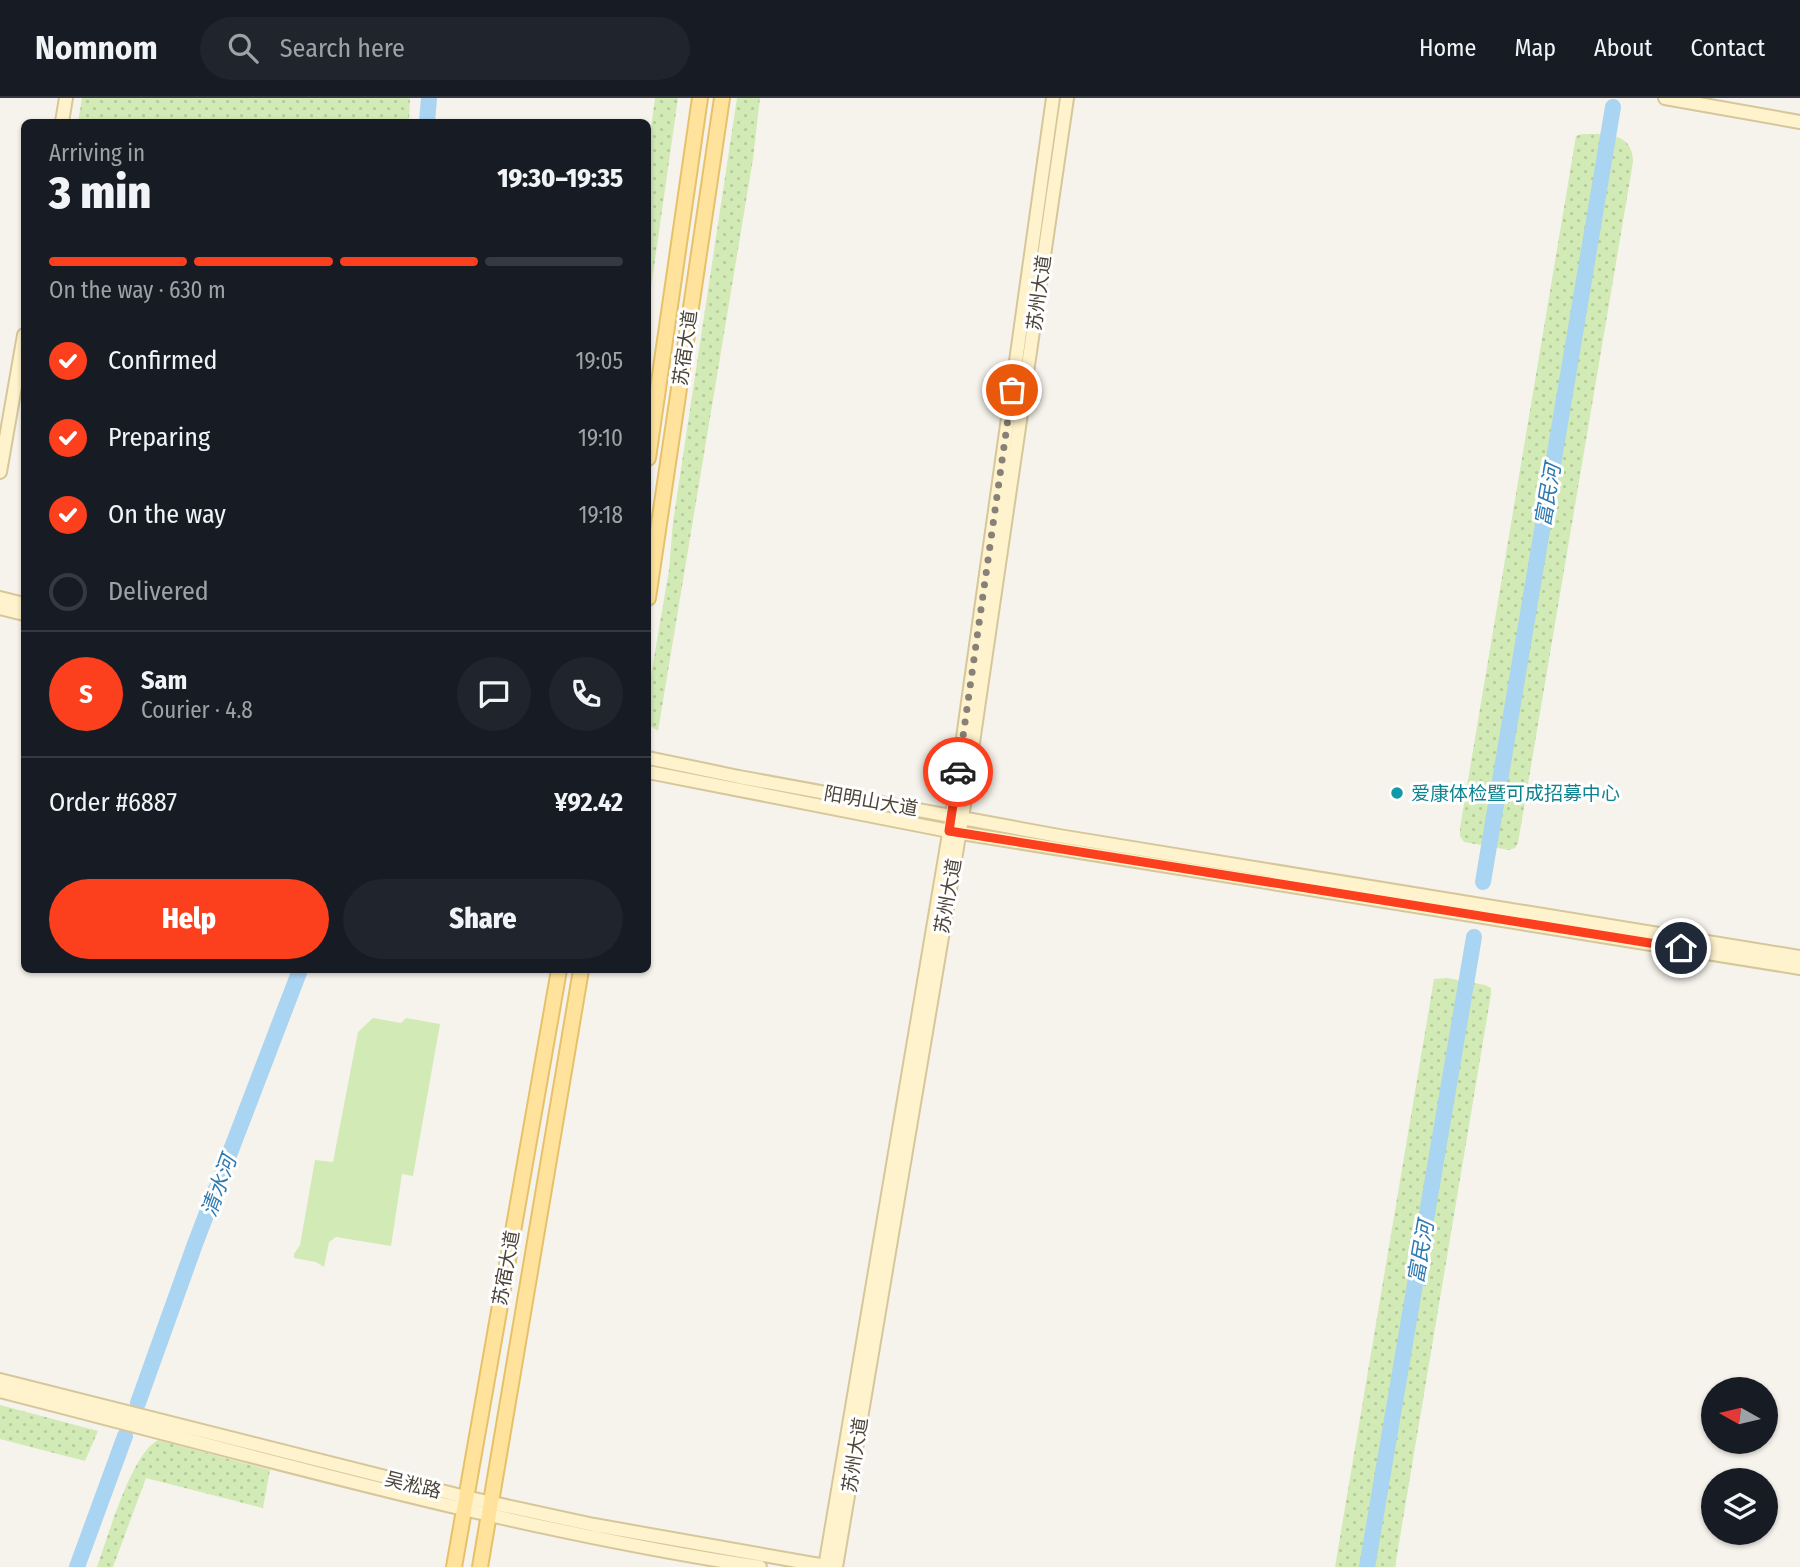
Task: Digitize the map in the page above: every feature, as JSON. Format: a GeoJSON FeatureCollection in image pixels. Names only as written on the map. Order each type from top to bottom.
{"type":"FeatureCollection","features":[{"type":"Feature","properties":{"kind":"main road"},"geometry":{"type":"LineString","coordinates":[[62,119],[66,98]]}},
{"type":"Feature","properties":{"kind":"main road","name":"苏宿大道"},"geometry":{"type":"LineString","coordinates":[[651,437],[700,98]]}},
{"type":"Feature","properties":{"kind":"main road","name":"苏宿大道"},"geometry":{"type":"LineString","coordinates":[[651,578],[722,98]]}},
{"type":"Feature","properties":{"kind":"main road","name":"苏州大道"},"geometry":{"type":"LineString","coordinates":[[957,817],[1053,98]]}},
{"type":"Feature","properties":{"kind":"main road","name":"苏州大道"},"geometry":{"type":"LineString","coordinates":[[829,1567],[957,817],[1067,98]]}},
{"type":"Feature","properties":{"kind":"main road"},"geometry":{"type":"LineString","coordinates":[[1665,98],[1800,122]]}},
{"type":"Feature","properties":{"kind":"main road"},"geometry":{"type":"LineString","coordinates":[[0,472],[21,352]]}},
{"type":"Feature","properties":{"kind":"main road"},"geometry":{"type":"LineString","coordinates":[[0,598],[21,603]]}},
{"type":"Feature","properties":{"kind":"main road"},"geometry":{"type":"LineString","coordinates":[[0,608],[21,613]]}},
{"type":"Feature","properties":{"kind":"main road","name":"阳明山大道"},"geometry":{"type":"LineString","coordinates":[[651,759],[957,817],[1319,880],[1800,957]]}},
{"type":"Feature","properties":{"kind":"main road","name":"阳明山大道"},"geometry":{"type":"LineString","coordinates":[[651,773],[954,831],[1800,968]]}},
{"type":"Feature","properties":{"kind":"main road","name":"苏宿大道"},"geometry":{"type":"LineString","coordinates":[[454,1567],[558,973]]}},
{"type":"Feature","properties":{"kind":"main road","name":"苏宿大道"},"geometry":{"type":"LineString","coordinates":[[480,1567],[580,973]]}},
{"type":"Feature","properties":{"kind":"main road","name":"吴淞路"},"geometry":{"type":"LineString","coordinates":[[0,1380],[464,1504]]}},
{"type":"Feature","properties":{"kind":"main road","name":"吴淞路"},"geometry":{"type":"LineString","coordinates":[[0,1391],[464,1504],[829,1567]]}},
{"type":"Feature","properties":{"kind":"main road","name":"吴淞路"},"geometry":{"type":"LineString","coordinates":[[491,1509],[619,1543],[760,1567]]}},
{"type":"Feature","properties":{"kind":"green space"},"geometry":{"type":"Polygon","coordinates":[[[82,98],[410,98],[409,119],[78,119],[82,98]]]}},
{"type":"Feature","properties":{"kind":"green space"},"geometry":{"type":"Polygon","coordinates":[[[655,98],[678,98],[651,288],[651,128],[655,98]]]}},
{"type":"Feature","properties":{"kind":"green space"},"geometry":{"type":"Polygon","coordinates":[[[737,98],[760,98],[753,159],[658,731],[651,727],[651,675],[669,570],[673,522],[737,98]]]}},
{"type":"Feature","properties":{"kind":"green space"},"geometry":{"type":"Polygon","coordinates":[[[1609,135],[1623,140],[1632,152],[1633,162],[1518,843],[1515,848],[1509,850],[1464,842],[1460,836],[1460,828],[1576,136],[1609,135]]]}},
{"type":"Feature","properties":{"kind":"green space"},"geometry":{"type":"Polygon","coordinates":[[[1447,978],[1485,985],[1491,988],[1491,994],[1395,1567],[1335,1567],[1434,979],[1447,978]]]}},
{"type":"Feature","properties":{"kind":"green space"},"geometry":{"type":"Polygon","coordinates":[[[373,1018],[401,1023],[406,1018],[440,1024],[413,1176],[402,1174],[391,1246],[336,1237],[329,1242],[324,1267],[316,1262],[294,1258],[294,1254],[300,1245],[315,1160],[333,1162],[358,1032],[373,1018]]]}},
{"type":"Feature","properties":{"kind":"green space"},"geometry":{"type":"Polygon","coordinates":[[[0,1405],[98,1431],[85,1461],[0,1439],[0,1405]]]}},
{"type":"Feature","properties":{"kind":"green space"},"geometry":{"type":"Polygon","coordinates":[[[158,1440],[270,1470],[263,1508],[146,1478],[113,1567],[97,1567],[130,1478],[148,1448],[158,1440]]]}},
{"type":"Feature","properties":{"kind":"waterway","name":"清水河"},"geometry":{"type":"LineString","coordinates":[[427,119],[429,98]]}},
{"type":"Feature","properties":{"kind":"waterway","name":"富民河"},"geometry":{"type":"LineString","coordinates":[[1483,882],[1613,107]]}},
{"type":"Feature","properties":{"kind":"waterway","name":"富民河"},"geometry":{"type":"LineString","coordinates":[[1367,1567],[1474,937]]}},
{"type":"Feature","properties":{"kind":"waterway","name":"清水河"},"geometry":{"type":"LineString","coordinates":[[138,1403],[195,1244],[299,973]]}},
{"type":"Feature","properties":{"kind":"waterway","name":"清水河"},"geometry":{"type":"LineString","coordinates":[[77,1567],[125,1436]]}},
{"type":"Feature","properties":{"kind":"way so far"},"geometry":{"type":"LineString","coordinates":[[958,772],[1012,390]]}},
{"type":"Feature","properties":{"kind":"place","name":"爱康体检暨可成招募中心"},"geometry":{"type":"Point","coordinates":[1397,793]}},
{"type":"Feature","properties":{"kind":"route"},"geometry":{"type":"LineString","coordinates":[[958,772],[949,831],[1681,948]]}}]}
